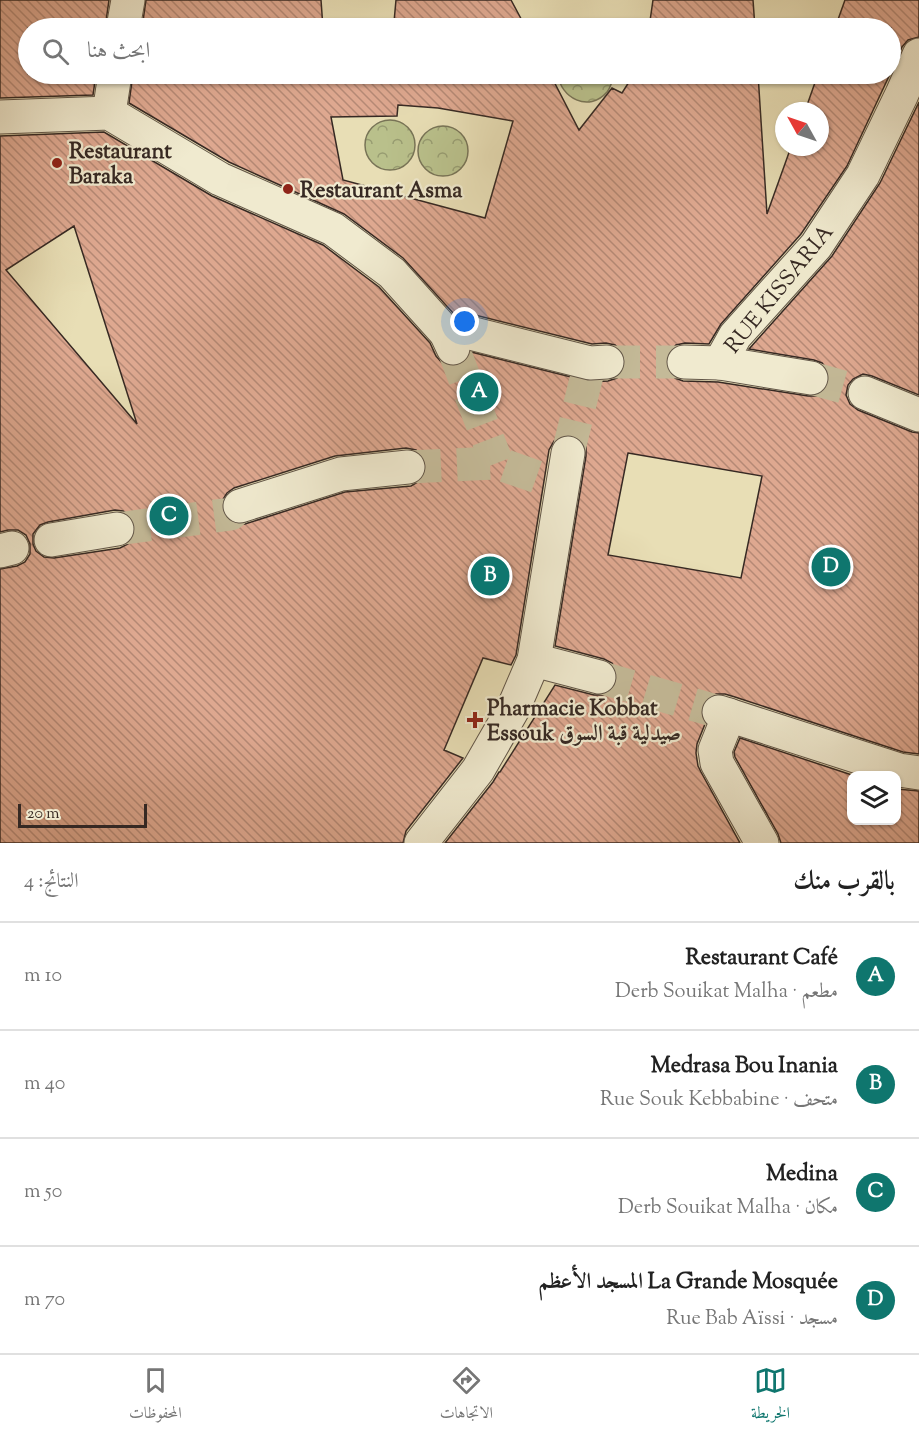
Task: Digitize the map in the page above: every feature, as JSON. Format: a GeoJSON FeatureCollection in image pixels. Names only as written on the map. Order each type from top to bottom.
{"type":"FeatureCollection","features":[{"type":"Feature","properties":{"kind":"street"},"geometry":{"type":"LineString","coordinates":[[125,18],[128,0]]}},
{"type":"Feature","properties":{"kind":"street","name":"RUE KISSARIA"},"geometry":{"type":"LineString","coordinates":[[720,363],[735,336],[816,246],[862,175],[919,55]]}},
{"type":"Feature","properties":{"kind":"street"},"geometry":{"type":"LineString","coordinates":[[108,113],[113,84]]}},
{"type":"Feature","properties":{"kind":"street"},"geometry":{"type":"LineString","coordinates":[[0,117],[108,113],[220,179],[333,229],[392,273],[449,341],[470,333],[590,363],[607,362]]}},
{"type":"Feature","properties":{"kind":"street"},"geometry":{"type":"LineString","coordinates":[[684,362],[720,363],[811,378]]}},
{"type":"Feature","properties":{"kind":"street"},"geometry":{"type":"LineString","coordinates":[[865,393],[919,414]]}},
{"type":"Feature","properties":{"kind":"street"},"geometry":{"type":"LineString","coordinates":[[421,843],[478,770],[513,709],[534,660],[568,453]]}},
{"type":"Feature","properties":{"kind":"street"},"geometry":{"type":"LineString","coordinates":[[240,506],[341,474],[408,466]]}},
{"type":"Feature","properties":{"kind":"street"},"geometry":{"type":"LineString","coordinates":[[51,540],[117,529]]}},
{"type":"Feature","properties":{"kind":"street"},"geometry":{"type":"LineString","coordinates":[[534,660],[599,677]]}},
{"type":"Feature","properties":{"kind":"street"},"geometry":{"type":"LineString","coordinates":[[762,843],[717,764],[715,750],[724,714],[899,770],[919,773]]}},
{"type":"Feature","properties":{"kind":"green space"},"geometry":{"type":"Polygon","coordinates":[[[561,84],[611,84],[607,92],[592,101],[576,100],[561,84]]]}},
{"type":"Feature","properties":{"kind":"green space"},"geometry":{"type":"Polygon","coordinates":[[[385,120],[395,120],[408,127],[415,140],[415,150],[408,163],[395,170],[385,170],[376,166],[369,159],[365,150],[365,140],[369,131],[376,124],[385,120]]]}},
{"type":"Feature","properties":{"kind":"green space"},"geometry":{"type":"Polygon","coordinates":[[[438,126],[448,126],[461,133],[468,146],[468,156],[461,169],[448,176],[438,176],[429,172],[422,165],[418,156],[418,146],[422,137],[429,130],[438,126]]]}},
{"type":"Feature","properties":{"kind":"building"},"geometry":{"type":"Polygon","coordinates":[[[0,0],[109,0],[106,18],[18,18],[18,84],[95,84],[93,95],[0,98],[0,0]]]}},
{"type":"Feature","properties":{"kind":"building"},"geometry":{"type":"Polygon","coordinates":[[[146,0],[321,0],[322,18],[143,18],[146,0]]]}},
{"type":"Feature","properties":{"kind":"building"},"geometry":{"type":"Polygon","coordinates":[[[396,0],[511,0],[521,18],[394,18],[396,0]]]}},
{"type":"Feature","properties":{"kind":"building"},"geometry":{"type":"Polygon","coordinates":[[[653,0],[753,0],[754,18],[650,18],[653,0]]]}},
{"type":"Feature","properties":{"kind":"building"},"geometry":{"type":"Polygon","coordinates":[[[845,0],[919,0],[919,37],[908,40],[901,49],[901,18],[839,18],[845,0]]]}},
{"type":"Feature","properties":{"kind":"building"},"geometry":{"type":"Polygon","coordinates":[[[132,84],[555,84],[579,130],[612,88],[622,93],[628,84],[759,84],[767,214],[788,156],[829,156],[829,102],[808,102],[814,84],[885,84],[847,166],[801,234],[721,324],[709,344],[676,345],[668,353],[665,362],[668,371],[675,378],[683,381],[718,382],[817,396],[825,390],[829,382],[829,372],[822,363],[749,349],[832,256],[880,183],[919,102],[919,395],[863,374],[853,379],[848,385],[846,395],[850,404],[858,410],[919,433],[919,754],[903,752],[735,697],[716,694],[706,699],[701,707],[701,716],[705,724],[697,744],[698,766],[740,843],[445,843],[500,772],[555,685],[594,695],[603,695],[612,691],[617,682],[617,671],[612,663],[555,646],[586,456],[586,447],[580,439],[570,434],[554,441],[549,450],[516,655],[511,665],[483,658],[444,750],[463,758],[406,831],[403,843],[0,843],[0,569],[25,562],[30,554],[30,544],[26,535],[18,530],[0,532],[0,136],[104,132],[212,196],[323,245],[379,287],[430,343],[442,363],[451,367],[461,365],[468,359],[471,352],[591,382],[617,378],[623,371],[626,361],[623,352],[615,345],[592,344],[475,315],[454,314],[403,258],[344,214],[229,162],[129,103],[132,84]],[[398,105],[397,116],[331,117],[343,180],[485,218],[513,121],[438,108],[398,105]],[[74,226],[6,270],[137,424],[74,226]],[[406,448],[335,456],[234,488],[222,501],[222,512],[228,520],[235,524],[245,524],[345,492],[411,486],[425,475],[427,464],[416,450],[406,448]],[[628,453],[608,555],[741,578],[762,476],[628,453]],[[115,510],[40,525],[33,534],[36,551],[44,557],[54,558],[120,548],[128,544],[134,536],[135,525],[131,517],[123,511],[115,510]]]}},
{"type":"Feature","properties":{"kind":"building"},"geometry":{"type":"Polygon","coordinates":[[[740,738],[847,773],[847,825],[901,825],[901,789],[919,791],[919,843],[781,843],[734,752],[740,738]]]}},
{"type":"Feature","properties":{"kind":"tunnel"},"geometry":{"type":"LineString","coordinates":[[453,348],[497,463]]}},
{"type":"Feature","properties":{"kind":"tunnel"},"geometry":{"type":"LineString","coordinates":[[607,362],[684,362]]}},
{"type":"Feature","properties":{"kind":"tunnel"},"geometry":{"type":"LineString","coordinates":[[568,453],[590,363]]}},
{"type":"Feature","properties":{"kind":"tunnel"},"geometry":{"type":"LineString","coordinates":[[811,378],[865,393]]}},
{"type":"Feature","properties":{"kind":"tunnel"},"geometry":{"type":"LineString","coordinates":[[408,467],[497,463],[563,486]]}},
{"type":"Feature","properties":{"kind":"tunnel"},"geometry":{"type":"LineString","coordinates":[[117,529],[231,514],[240,506]]}},
{"type":"Feature","properties":{"kind":"tunnel"},"geometry":{"type":"LineString","coordinates":[[599,677],[719,712]]}},
{"type":"Feature","properties":{"kind":"place","name":"Restaurant Baraka"},"geometry":{"type":"Point","coordinates":[57,163]}},
{"type":"Feature","properties":{"kind":"place","name":"Restaurant Asma"},"geometry":{"type":"Point","coordinates":[288,189]}},
{"type":"Feature","properties":{"kind":"place","name":"Restaurant Café"},"geometry":{"type":"Point","coordinates":[479,392]}},
{"type":"Feature","properties":{"kind":"place","name":"Medina"},"geometry":{"type":"Point","coordinates":[169,516]}},
{"type":"Feature","properties":{"kind":"place","name":"La Grande Mosquée المسجد الأعظم"},"geometry":{"type":"Point","coordinates":[831,567]}},
{"type":"Feature","properties":{"kind":"place","name":"Medrasa Bou Inania"},"geometry":{"type":"Point","coordinates":[490,576]}},
{"type":"Feature","properties":{"kind":"place","name":"Pharmacie Kobbat Essouk صيدلية قبة السوق"},"geometry":{"type":"Point","coordinates":[475,720]}}]}
